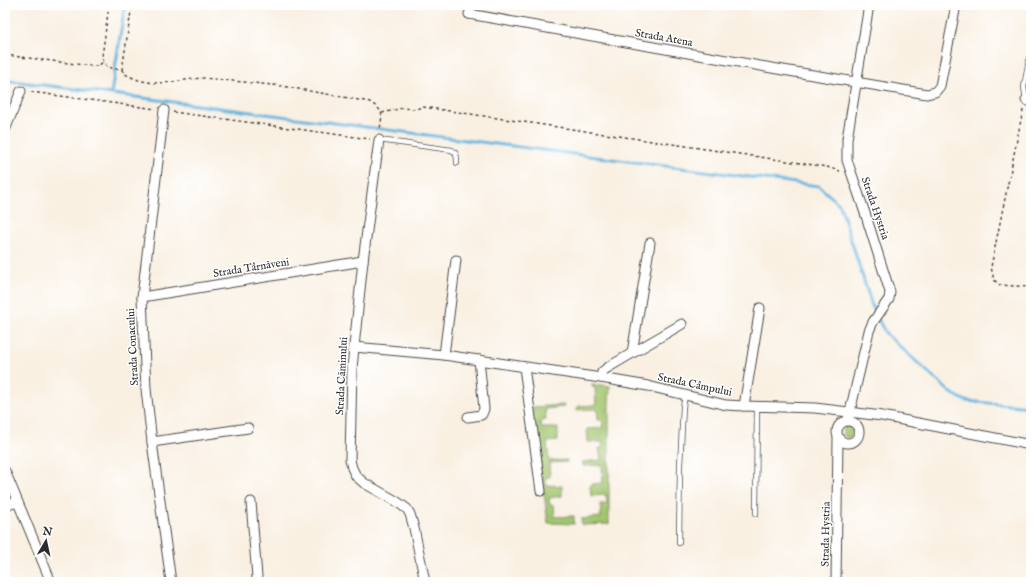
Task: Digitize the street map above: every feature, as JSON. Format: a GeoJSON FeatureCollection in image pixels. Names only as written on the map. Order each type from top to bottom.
{"type":"FeatureCollection","features":[{"type":"Feature","properties":{"kind":"street","name":"Strada Hystria"},"geometry":{"type":"LineString","coordinates":[[849,416],[867,338],[873,322],[889,299],[890,292],[847,160],[847,139],[869,5]]}},
{"type":"Feature","properties":{"kind":"street","name":"Strada Atena"},"geometry":{"type":"LineString","coordinates":[[469,14],[856,82],[922,93],[932,93],[935,92],[940,86],[956,5]]}},
{"type":"Feature","properties":{"kind":"street"},"geometry":{"type":"LineString","coordinates":[[5,130],[20,91]]}},
{"type":"Feature","properties":{"kind":"street","name":"Strada Conacului"},"geometry":{"type":"LineString","coordinates":[[164,110],[142,297],[146,389],[171,582]]}},
{"type":"Feature","properties":{"kind":"street","name":"Strada Căminului"},"geometry":{"type":"LineString","coordinates":[[379,140],[363,261],[352,369],[350,460],[356,476],[364,483],[407,509],[414,528],[425,582]]}},
{"type":"Feature","properties":{"kind":"street"},"geometry":{"type":"LineString","coordinates":[[632,353],[650,243]]}},
{"type":"Feature","properties":{"kind":"street"},"geometry":{"type":"LineString","coordinates":[[444,355],[456,260]]}},
{"type":"Feature","properties":{"kind":"street","name":"Strada Târnăveni"},"geometry":{"type":"LineString","coordinates":[[142,297],[363,261]]}},
{"type":"Feature","properties":{"kind":"street"},"geometry":{"type":"LineString","coordinates":[[744,406],[760,308]]}},
{"type":"Feature","properties":{"kind":"street"},"geometry":{"type":"LineString","coordinates":[[601,378],[602,372],[607,368],[682,324]]}},
{"type":"Feature","properties":{"kind":"street","name":"Strada Câmpului"},"geometry":{"type":"LineString","coordinates":[[354,347],[444,355],[601,378],[648,386],[719,403],[744,406],[815,408],[849,416],[882,416],[1031,445]]}},
{"type":"Feature","properties":{"kind":"street"},"geometry":{"type":"LineString","coordinates":[[468,417],[481,415],[484,409],[479,360]]}},
{"type":"Feature","properties":{"kind":"street"},"geometry":{"type":"LineString","coordinates":[[524,367],[541,491]]}},
{"type":"Feature","properties":{"kind":"street"},"geometry":{"type":"LineString","coordinates":[[849,416],[858,426],[858,438],[852,442],[845,443],[838,439],[836,432],[841,422],[849,416]]}},
{"type":"Feature","properties":{"kind":"street"},"geometry":{"type":"LineString","coordinates":[[152,442],[248,428]]}},
{"type":"Feature","properties":{"kind":"street","name":"Strada Hystria"},"geometry":{"type":"LineString","coordinates":[[836,582],[838,439]]}},
{"type":"Feature","properties":{"kind":"street"},"geometry":{"type":"LineString","coordinates":[[5,471],[51,582]]}},
{"type":"Feature","properties":{"kind":"street"},"geometry":{"type":"LineString","coordinates":[[251,502],[257,576],[256,582]]}},
{"type":"Feature","properties":{"kind":"street"},"geometry":{"type":"LineString","coordinates":[[5,504],[18,503]]}},
{"type":"Feature","properties":{"kind":"lane"},"geometry":{"type":"LineString","coordinates":[[1028,101],[1024,87],[1031,49]]}},
{"type":"Feature","properties":{"kind":"lane"},"geometry":{"type":"LineString","coordinates":[[379,140],[452,150],[455,151],[457,163]]}},
{"type":"Feature","properties":{"kind":"lane"},"geometry":{"type":"LineString","coordinates":[[680,543],[680,466],[685,395]]}},
{"type":"Feature","properties":{"kind":"lane"},"geometry":{"type":"LineString","coordinates":[[756,514],[757,406]]}},
{"type":"Feature","properties":{"kind":"path"},"geometry":{"type":"LineString","coordinates":[[5,88],[379,140],[382,113],[380,109],[370,102],[282,86],[204,78],[154,83],[139,80],[125,74],[122,70],[109,68],[103,62],[102,49],[109,5]]}},
{"type":"Feature","properties":{"kind":"path"},"geometry":{"type":"LineString","coordinates":[[122,70],[132,5]]}},
{"type":"Feature","properties":{"kind":"path"},"geometry":{"type":"LineString","coordinates":[[5,55],[92,66],[98,66],[103,62]]}},
{"type":"Feature","properties":{"kind":"path"},"geometry":{"type":"LineString","coordinates":[[1028,101],[991,267],[994,280],[1000,286],[1031,288]]}},
{"type":"Feature","properties":{"kind":"path"},"geometry":{"type":"LineString","coordinates":[[382,113],[403,108],[415,109],[423,107],[827,167],[852,175]]}},
{"type":"Feature","properties":{"kind":"green space"},"geometry":{"type":"Polygon","coordinates":[[[592,384],[610,386],[609,524],[582,525],[581,519],[601,517],[600,504],[607,504],[606,495],[591,496],[590,486],[592,484],[603,483],[602,465],[583,466],[582,462],[601,460],[599,448],[603,448],[602,442],[588,442],[587,429],[602,428],[603,420],[598,420],[597,409],[576,410],[579,406],[596,405],[595,387],[592,387],[592,384]]]}},
{"type":"Feature","properties":{"kind":"green space"},"geometry":{"type":"Polygon","coordinates":[[[564,405],[564,407],[545,409],[546,420],[540,421],[541,428],[558,428],[558,441],[547,442],[549,461],[567,460],[567,462],[549,463],[550,477],[545,478],[546,485],[562,486],[562,496],[549,498],[550,505],[554,505],[555,517],[574,516],[574,524],[548,523],[532,407],[564,405]]]}},
{"type":"Feature","properties":{"kind":"green space"},"geometry":{"type":"Polygon","coordinates":[[[848,426],[852,428],[854,432],[852,436],[848,438],[844,436],[842,432],[844,428],[848,426]]]}},
{"type":"Feature","properties":{"kind":"waterway"},"geometry":{"type":"LineString","coordinates":[[111,94],[125,5]]}},
{"type":"Feature","properties":{"kind":"waterway"},"geometry":{"type":"LineString","coordinates":[[5,80],[819,186],[840,205],[872,306],[876,314]]}},
{"type":"Feature","properties":{"kind":"waterway"},"geometry":{"type":"LineString","coordinates":[[878,319],[886,334],[951,393],[966,401],[1031,407]]}}]}
